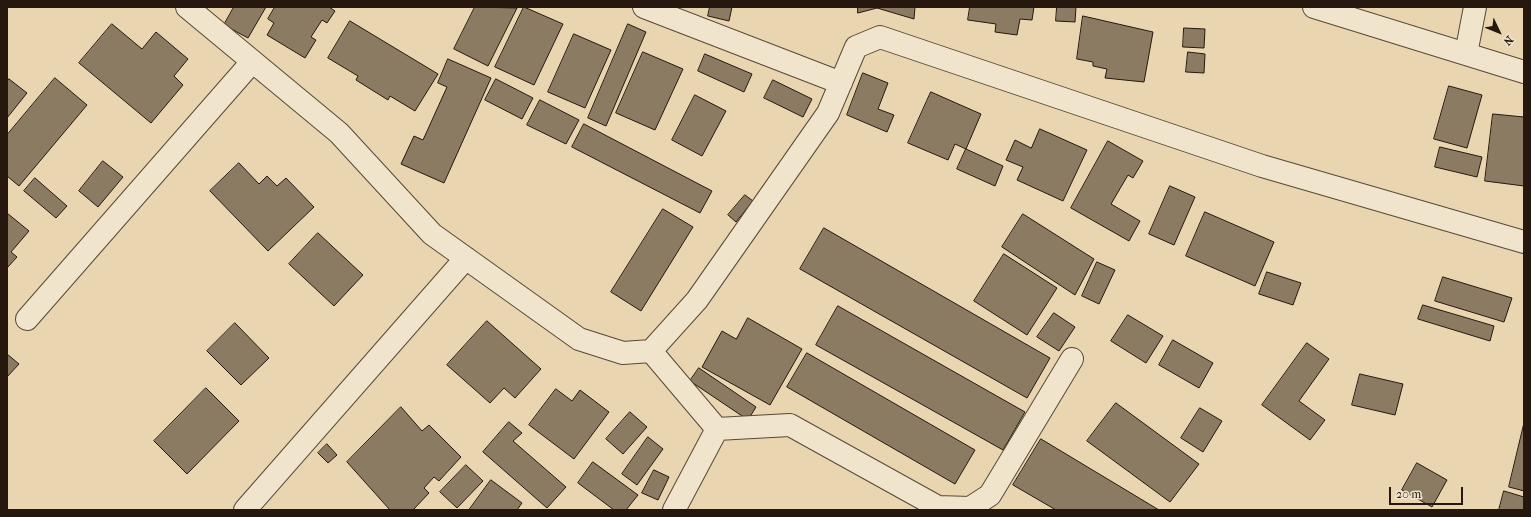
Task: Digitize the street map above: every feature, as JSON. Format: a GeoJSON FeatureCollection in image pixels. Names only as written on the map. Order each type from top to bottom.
{"type":"FeatureCollection","features":[{"type":"Feature","properties":{"kind":"street"},"geometry":{"type":"LineString","coordinates":[[187,7],[340,133],[432,234],[579,339],[623,353],[651,351],[697,300],[828,113],[856,47],[880,36],[1262,166],[1524,242]]}},
{"type":"Feature","properties":{"kind":"street"},"geometry":{"type":"LineString","coordinates":[[644,7],[841,82]]}},
{"type":"Feature","properties":{"kind":"street"},"geometry":{"type":"LineString","coordinates":[[1314,7],[1524,72]]}},
{"type":"Feature","properties":{"kind":"street"},"geometry":{"type":"LineString","coordinates":[[1466,54],[1475,7]]}},
{"type":"Feature","properties":{"kind":"street"},"geometry":{"type":"LineString","coordinates":[[27,320],[252,62]]}},
{"type":"Feature","properties":{"kind":"street"},"geometry":{"type":"LineString","coordinates":[[245,510],[466,258]]}},
{"type":"Feature","properties":{"kind":"street"},"geometry":{"type":"LineString","coordinates":[[651,351],[716,429]]}},
{"type":"Feature","properties":{"kind":"street"},"geometry":{"type":"LineString","coordinates":[[716,429],[790,425],[938,507],[970,508],[990,495],[1072,359]]}},
{"type":"Feature","properties":{"kind":"street"},"geometry":{"type":"LineString","coordinates":[[674,510],[716,429]]}},
{"type":"Feature","properties":{"kind":"building"},"geometry":{"type":"Polygon","coordinates":[[[234,7],[266,7],[248,38],[224,25],[234,7]]]}},
{"type":"Feature","properties":{"kind":"building"},"geometry":{"type":"Polygon","coordinates":[[[275,7],[329,7],[335,11],[327,23],[322,20],[311,37],[316,40],[305,58],[267,35],[274,23],[268,19],[275,7]]]}},
{"type":"Feature","properties":{"kind":"building"},"geometry":{"type":"Polygon","coordinates":[[[475,7],[517,8],[488,66],[454,49],[475,7]]]}},
{"type":"Feature","properties":{"kind":"building"},"geometry":{"type":"Polygon","coordinates":[[[524,7],[563,24],[534,85],[495,67],[524,7]]]}},
{"type":"Feature","properties":{"kind":"building"},"geometry":{"type":"Polygon","coordinates":[[[710,7],[732,7],[729,21],[708,16],[710,7]]]}},
{"type":"Feature","properties":{"kind":"building"},"geometry":{"type":"Polygon","coordinates":[[[858,7],[915,7],[914,19],[877,8],[858,13],[858,7]]]}},
{"type":"Feature","properties":{"kind":"building"},"geometry":{"type":"Polygon","coordinates":[[[970,7],[1034,7],[1032,20],[1020,19],[1017,35],[995,32],[996,24],[968,20],[970,7]]]}},
{"type":"Feature","properties":{"kind":"building"},"geometry":{"type":"Polygon","coordinates":[[[1057,7],[1076,7],[1075,22],[1056,21],[1057,7]]]}},
{"type":"Feature","properties":{"kind":"building"},"geometry":{"type":"Polygon","coordinates":[[[1083,16],[1153,32],[1144,82],[1105,78],[1107,69],[1093,66],[1093,62],[1077,59],[1083,16]]]}},
{"type":"Feature","properties":{"kind":"building"},"geometry":{"type":"Polygon","coordinates":[[[350,21],[438,74],[415,111],[390,96],[388,100],[356,80],[358,76],[328,58],[350,21]]]}},
{"type":"Feature","properties":{"kind":"building"},"geometry":{"type":"Polygon","coordinates":[[[112,24],[142,49],[156,32],[188,59],[174,76],[183,85],[151,123],[79,63],[112,24]]]}},
{"type":"Feature","properties":{"kind":"building"},"geometry":{"type":"Polygon","coordinates":[[[628,24],[646,32],[606,126],[588,118],[628,24]]]}},
{"type":"Feature","properties":{"kind":"building"},"geometry":{"type":"Polygon","coordinates":[[[1184,28],[1205,29],[1204,48],[1183,47],[1184,28]]]}},
{"type":"Feature","properties":{"kind":"building"},"geometry":{"type":"Polygon","coordinates":[[[574,34],[611,50],[585,108],[548,92],[574,34]]]}},
{"type":"Feature","properties":{"kind":"building"},"geometry":{"type":"Polygon","coordinates":[[[643,52],[683,69],[655,130],[616,113],[643,52]]]}},
{"type":"Feature","properties":{"kind":"building"},"geometry":{"type":"Polygon","coordinates":[[[1188,52],[1205,54],[1204,73],[1186,72],[1188,52]]]}},
{"type":"Feature","properties":{"kind":"building"},"geometry":{"type":"Polygon","coordinates":[[[705,54],[752,74],[744,92],[698,71],[705,54]]]}},
{"type":"Feature","properties":{"kind":"building"},"geometry":{"type":"Polygon","coordinates":[[[448,59],[491,78],[444,183],[401,164],[414,136],[423,140],[447,87],[438,83],[448,59]]]}},
{"type":"Feature","properties":{"kind":"building"},"geometry":{"type":"Polygon","coordinates":[[[863,73],[888,83],[878,109],[894,115],[887,132],[847,115],[863,73]]]}},
{"type":"Feature","properties":{"kind":"building"},"geometry":{"type":"Polygon","coordinates":[[[55,78],[87,105],[19,186],[7,176],[7,135],[55,78]]]}},
{"type":"Feature","properties":{"kind":"building"},"geometry":{"type":"Polygon","coordinates":[[[9,79],[27,93],[7,118],[7,82],[9,79]]]}},
{"type":"Feature","properties":{"kind":"building"},"geometry":{"type":"Polygon","coordinates":[[[496,79],[533,98],[522,119],[485,100],[496,79]]]}},
{"type":"Feature","properties":{"kind":"building"},"geometry":{"type":"Polygon","coordinates":[[[773,80],[812,99],[803,117],[764,98],[773,80]]]}},
{"type":"Feature","properties":{"kind":"building"},"geometry":{"type":"Polygon","coordinates":[[[1449,86],[1482,95],[1467,148],[1434,139],[1449,86]]]}},
{"type":"Feature","properties":{"kind":"building"},"geometry":{"type":"Polygon","coordinates":[[[931,92],[981,114],[966,149],[955,144],[948,160],[908,143],[931,92]]]}},
{"type":"Feature","properties":{"kind":"building"},"geometry":{"type":"Polygon","coordinates":[[[695,95],[726,111],[702,156],[672,140],[695,95]]]}},
{"type":"Feature","properties":{"kind":"building"},"geometry":{"type":"Polygon","coordinates":[[[540,100],[579,120],[566,144],[527,125],[540,100]]]}},
{"type":"Feature","properties":{"kind":"building"},"geometry":{"type":"Polygon","coordinates":[[[1493,114],[1524,117],[1524,186],[1485,181],[1493,114]]]}},
{"type":"Feature","properties":{"kind":"building"},"geometry":{"type":"Polygon","coordinates":[[[584,124],[712,191],[700,213],[572,147],[584,124]]]}},
{"type":"Feature","properties":{"kind":"building"},"geometry":{"type":"Polygon","coordinates":[[[1040,129],[1087,150],[1063,201],[1017,180],[1023,167],[1006,160],[1015,140],[1031,148],[1040,129]]]}},
{"type":"Feature","properties":{"kind":"building"},"geometry":{"type":"Polygon","coordinates":[[[1108,141],[1143,161],[1133,178],[1128,175],[1111,204],[1140,221],[1129,241],[1071,208],[1108,141]]]}},
{"type":"Feature","properties":{"kind":"building"},"geometry":{"type":"Polygon","coordinates":[[[1440,147],[1482,157],[1477,177],[1435,167],[1440,147]]]}},
{"type":"Feature","properties":{"kind":"building"},"geometry":{"type":"Polygon","coordinates":[[[966,149],[1003,166],[995,186],[957,169],[966,149]]]}},
{"type":"Feature","properties":{"kind":"building"},"geometry":{"type":"Polygon","coordinates":[[[103,161],[123,177],[98,207],[79,191],[103,161]]]}},
{"type":"Feature","properties":{"kind":"building"},"geometry":{"type":"Polygon","coordinates":[[[239,163],[259,184],[267,176],[277,186],[286,178],[314,207],[268,251],[210,191],[239,163]]]}},
{"type":"Feature","properties":{"kind":"building"},"geometry":{"type":"Polygon","coordinates":[[[35,178],[67,206],[56,218],[24,191],[35,178]]]}},
{"type":"Feature","properties":{"kind":"building"},"geometry":{"type":"Polygon","coordinates":[[[1170,186],[1195,197],[1174,245],[1149,234],[1170,186]]]}},
{"type":"Feature","properties":{"kind":"building"},"geometry":{"type":"Polygon","coordinates":[[[745,195],[753,201],[736,222],[728,215],[745,195]]]}},
{"type":"Feature","properties":{"kind":"building"},"geometry":{"type":"Polygon","coordinates":[[[663,209],[693,227],[641,311],[611,292],[663,209]]]}},
{"type":"Feature","properties":{"kind":"building"},"geometry":{"type":"Polygon","coordinates":[[[1205,212],[1274,242],[1255,286],[1186,256],[1205,212]]]}},
{"type":"Feature","properties":{"kind":"building"},"geometry":{"type":"Polygon","coordinates":[[[7,213],[29,231],[11,252],[17,257],[7,268],[7,213]]]}},
{"type":"Feature","properties":{"kind":"building"},"geometry":{"type":"Polygon","coordinates":[[[1023,214],[1094,259],[1075,295],[1002,247],[1023,214]]]}},
{"type":"Feature","properties":{"kind":"building"},"geometry":{"type":"Polygon","coordinates":[[[824,228],[1050,358],[1027,398],[800,269],[824,228]]]}},
{"type":"Feature","properties":{"kind":"building"},"geometry":{"type":"Polygon","coordinates":[[[318,233],[363,275],[334,306],[289,264],[318,233]]]}},
{"type":"Feature","properties":{"kind":"building"},"geometry":{"type":"Polygon","coordinates":[[[1004,254],[1057,288],[1027,335],[974,301],[1004,254]]]}},
{"type":"Feature","properties":{"kind":"building"},"geometry":{"type":"Polygon","coordinates":[[[1097,262],[1115,270],[1099,304],[1082,296],[1097,262]]]}},
{"type":"Feature","properties":{"kind":"building"},"geometry":{"type":"Polygon","coordinates":[[[1267,272],[1301,283],[1293,305],[1259,294],[1267,272]]]}},
{"type":"Feature","properties":{"kind":"building"},"geometry":{"type":"Polygon","coordinates":[[[1443,277],[1512,298],[1504,322],[1435,301],[1443,277]]]}},
{"type":"Feature","properties":{"kind":"building"},"geometry":{"type":"Polygon","coordinates":[[[1423,305],[1494,326],[1490,341],[1418,319],[1423,305]]]}},
{"type":"Feature","properties":{"kind":"building"},"geometry":{"type":"Polygon","coordinates":[[[838,306],[1025,412],[1003,450],[816,345],[838,306]]]}},
{"type":"Feature","properties":{"kind":"building"},"geometry":{"type":"Polygon","coordinates":[[[1054,313],[1075,327],[1059,351],[1037,337],[1054,313]]]}},
{"type":"Feature","properties":{"kind":"building"},"geometry":{"type":"Polygon","coordinates":[[[1128,315],[1163,336],[1146,363],[1111,341],[1128,315]]]}},
{"type":"Feature","properties":{"kind":"building"},"geometry":{"type":"Polygon","coordinates":[[[748,318],[802,349],[770,405],[702,367],[722,331],[736,339],[748,318]]]}},
{"type":"Feature","properties":{"kind":"building"},"geometry":{"type":"Polygon","coordinates":[[[487,321],[541,369],[515,398],[504,388],[490,403],[447,365],[487,321]]]}},
{"type":"Feature","properties":{"kind":"building"},"geometry":{"type":"Polygon","coordinates":[[[235,323],[269,358],[241,385],[207,351],[235,323]]]}},
{"type":"Feature","properties":{"kind":"building"},"geometry":{"type":"Polygon","coordinates":[[[1173,340],[1213,363],[1199,388],[1159,365],[1173,340]]]}},
{"type":"Feature","properties":{"kind":"building"},"geometry":{"type":"Polygon","coordinates":[[[1307,343],[1329,359],[1299,401],[1325,420],[1310,440],[1262,405],[1307,343]]]}},
{"type":"Feature","properties":{"kind":"building"},"geometry":{"type":"Polygon","coordinates":[[[807,353],[975,450],[955,484],[787,387],[807,353]]]}},
{"type":"Feature","properties":{"kind":"building"},"geometry":{"type":"Polygon","coordinates":[[[7,354],[19,364],[7,377],[7,354]]]}},
{"type":"Feature","properties":{"kind":"building"},"geometry":{"type":"Polygon","coordinates":[[[699,368],[756,407],[748,420],[690,381],[699,368]]]}},
{"type":"Feature","properties":{"kind":"building"},"geometry":{"type":"Polygon","coordinates":[[[1360,374],[1403,384],[1395,415],[1352,405],[1360,374]]]}},
{"type":"Feature","properties":{"kind":"building"},"geometry":{"type":"Polygon","coordinates":[[[206,388],[239,421],[187,474],[154,441],[206,388]]]}},
{"type":"Feature","properties":{"kind":"building"},"geometry":{"type":"Polygon","coordinates":[[[556,389],[572,401],[580,390],[609,412],[574,459],[529,425],[556,389]]]}},
{"type":"Feature","properties":{"kind":"building"},"geometry":{"type":"Polygon","coordinates":[[[1116,403],[1199,464],[1170,502],[1087,441],[1116,403]]]}},
{"type":"Feature","properties":{"kind":"building"},"geometry":{"type":"Polygon","coordinates":[[[401,407],[422,431],[429,425],[461,457],[439,481],[434,477],[424,488],[429,493],[413,510],[390,510],[347,462],[401,407]]]}},
{"type":"Feature","properties":{"kind":"building"},"geometry":{"type":"Polygon","coordinates":[[[1200,408],[1222,421],[1203,452],[1181,438],[1200,408]]]}},
{"type":"Feature","properties":{"kind":"building"},"geometry":{"type":"Polygon","coordinates":[[[630,412],[647,427],[623,454],[606,439],[630,412]]]}},
{"type":"Feature","properties":{"kind":"building"},"geometry":{"type":"Polygon","coordinates":[[[509,422],[522,433],[513,441],[566,487],[547,508],[483,452],[509,422]]]}},
{"type":"Feature","properties":{"kind":"building"},"geometry":{"type":"Polygon","coordinates":[[[1524,423],[1524,491],[1509,487],[1524,423]]]}},
{"type":"Feature","properties":{"kind":"building"},"geometry":{"type":"Polygon","coordinates":[[[648,437],[663,449],[637,485],[622,474],[648,437]]]}},
{"type":"Feature","properties":{"kind":"building"},"geometry":{"type":"Polygon","coordinates":[[[1041,439],[1159,510],[1056,510],[1013,485],[1041,439]]]}},
{"type":"Feature","properties":{"kind":"building"},"geometry":{"type":"Polygon","coordinates":[[[327,444],[337,455],[328,463],[318,453],[327,444]]]}},
{"type":"Feature","properties":{"kind":"building"},"geometry":{"type":"Polygon","coordinates":[[[593,462],[638,495],[626,510],[614,510],[578,483],[593,462]]]}},
{"type":"Feature","properties":{"kind":"building"},"geometry":{"type":"Polygon","coordinates":[[[1417,463],[1447,480],[1432,507],[1402,490],[1417,463]]]}},
{"type":"Feature","properties":{"kind":"building"},"geometry":{"type":"Polygon","coordinates":[[[466,465],[483,481],[457,508],[440,492],[466,465]]]}},
{"type":"Feature","properties":{"kind":"building"},"geometry":{"type":"Polygon","coordinates":[[[654,470],[669,477],[658,500],[642,493],[654,470]]]}},
{"type":"Feature","properties":{"kind":"building"},"geometry":{"type":"Polygon","coordinates":[[[491,480],[522,503],[517,510],[469,510],[491,480]]]}},
{"type":"Feature","properties":{"kind":"building"},"geometry":{"type":"Polygon","coordinates":[[[1504,491],[1524,497],[1524,510],[1499,510],[1504,491]]]}}]}
